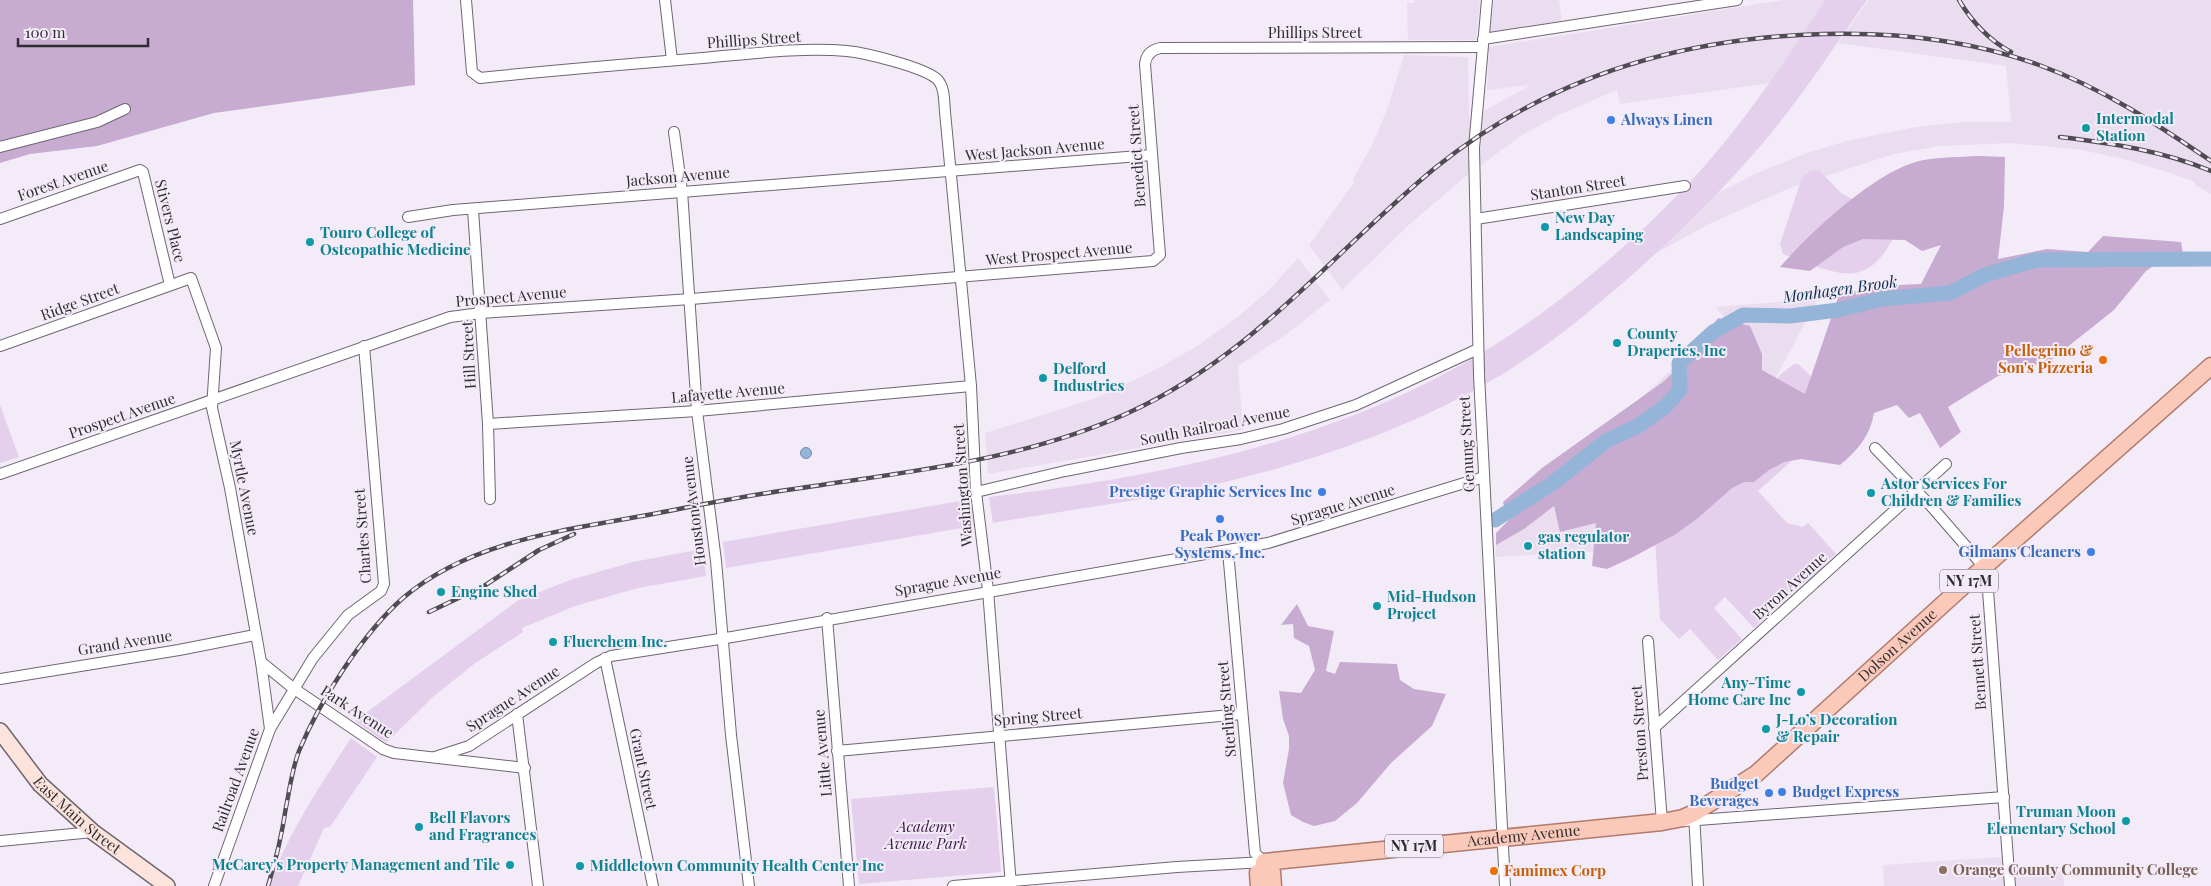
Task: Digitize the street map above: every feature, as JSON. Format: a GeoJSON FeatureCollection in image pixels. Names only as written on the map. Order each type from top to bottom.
{"type":"FeatureCollection","features":[{"type":"Feature","properties":{"kind":"main road","name":"Dolson Avenue"},"geometry":{"type":"LineString","coordinates":[[1662,822],[1694,816],[1756,774],[1984,567],[2211,366]]}},
{"type":"Feature","properties":{"kind":"main road","name":"East Main Street"},"geometry":{"type":"LineString","coordinates":[[0,731],[40,784],[93,832],[166,886]]}},
{"type":"Feature","properties":{"kind":"main road","name":"Academy Avenue"},"geometry":{"type":"LineString","coordinates":[[1264,866],[1502,838],[1662,822]]}},
{"type":"Feature","properties":{"kind":"main road"},"geometry":{"type":"LineString","coordinates":[[1259,886],[1258,873],[1264,866],[1272,872],[1273,886]]}},
{"type":"Feature","properties":{"kind":"street","name":"Phillips Street"},"geometry":{"type":"LineString","coordinates":[[466,0],[472,72],[480,78],[672,60],[800,51],[846,51],[888,60],[928,74],[938,81],[943,91],[951,172]]}},
{"type":"Feature","properties":{"kind":"street"},"geometry":{"type":"LineString","coordinates":[[666,0],[672,60]]}},
{"type":"Feature","properties":{"kind":"street","name":"Genung Street"},"geometry":{"type":"LineString","coordinates":[[1487,0],[1474,148],[1478,349],[1505,886]]}},
{"type":"Feature","properties":{"kind":"street","name":"Phillips Street"},"geometry":{"type":"LineString","coordinates":[[1149,54],[1160,48],[1483,43],[1737,0]]}},
{"type":"Feature","properties":{"kind":"street","name":"Benedict Street"},"geometry":{"type":"LineString","coordinates":[[1149,54],[1145,64],[1159,257]]}},
{"type":"Feature","properties":{"kind":"street"},"geometry":{"type":"LineString","coordinates":[[0,147],[97,122],[125,109]]}},
{"type":"Feature","properties":{"kind":"street","name":"Houston Avenue"},"geometry":{"type":"LineString","coordinates":[[674,132],[682,191],[697,411],[716,562],[722,637],[749,886]]}},
{"type":"Feature","properties":{"kind":"street","name":"West Jackson Avenue"},"geometry":{"type":"LineString","coordinates":[[951,172],[1152,155]]}},
{"type":"Feature","properties":{"kind":"street","name":"Forest Avenue"},"geometry":{"type":"LineString","coordinates":[[0,219],[136,171]]}},
{"type":"Feature","properties":{"kind":"street","name":"Stivers Place"},"geometry":{"type":"LineString","coordinates":[[136,171],[143,172],[170,285]]}},
{"type":"Feature","properties":{"kind":"street","name":"Jackson Avenue"},"geometry":{"type":"LineString","coordinates":[[408,217],[453,210],[473,210],[682,191],[951,172]]}},
{"type":"Feature","properties":{"kind":"street","name":"Washington Street"},"geometry":{"type":"LineString","coordinates":[[951,172],[971,386],[976,492],[988,590],[1011,883]]}},
{"type":"Feature","properties":{"kind":"street","name":"Stanton Street"},"geometry":{"type":"LineString","coordinates":[[1476,219],[1685,186]]}},
{"type":"Feature","properties":{"kind":"street","name":"Hill Street"},"geometry":{"type":"LineString","coordinates":[[473,210],[488,424],[490,499]]}},
{"type":"Feature","properties":{"kind":"street","name":"West Prospect Avenue"},"geometry":{"type":"LineString","coordinates":[[960,278],[1149,262],[1159,257]]}},
{"type":"Feature","properties":{"kind":"street","name":"Myrtle Avenue"},"geometry":{"type":"LineString","coordinates":[[170,285],[191,278],[216,348],[212,408],[230,488],[261,662],[270,729]]}},
{"type":"Feature","properties":{"kind":"street","name":"Prospect Avenue"},"geometry":{"type":"LineString","coordinates":[[0,474],[450,317],[481,313],[690,300],[960,278]]}},
{"type":"Feature","properties":{"kind":"street","name":"Ridge Street"},"geometry":{"type":"LineString","coordinates":[[0,346],[170,285]]}},
{"type":"Feature","properties":{"kind":"street","name":"Charles Street"},"geometry":{"type":"LineString","coordinates":[[293,688],[329,637],[348,615],[381,591],[384,584],[364,346]]}},
{"type":"Feature","properties":{"kind":"street","name":"South Railroad Avenue"},"geometry":{"type":"LineString","coordinates":[[976,492],[1066,471],[1181,448],[1240,440],[1283,429],[1356,405],[1478,349]]}},
{"type":"Feature","properties":{"kind":"street","name":"Lafayette Avenue"},"geometry":{"type":"LineString","coordinates":[[488,424],[697,411],[971,386]]}},
{"type":"Feature","properties":{"kind":"street"},"geometry":{"type":"LineString","coordinates":[[1875,448],[1984,567]]}},
{"type":"Feature","properties":{"kind":"street","name":"Byron Avenue"},"geometry":{"type":"LineString","coordinates":[[1654,728],[1946,464]]}},
{"type":"Feature","properties":{"kind":"street","name":"Sprague Avenue"},"geometry":{"type":"LineString","coordinates":[[435,757],[469,746],[605,658],[988,590],[1268,543],[1484,477]]}},
{"type":"Feature","properties":{"kind":"street","name":"Sterling Street"},"geometry":{"type":"LineString","coordinates":[[1228,551],[1255,853],[1264,866]]}},
{"type":"Feature","properties":{"kind":"street","name":"Bennett Street"},"geometry":{"type":"LineString","coordinates":[[1984,567],[1987,577],[2010,886]]}},
{"type":"Feature","properties":{"kind":"street","name":"Little Avenue"},"geometry":{"type":"LineString","coordinates":[[827,618],[849,886]]}},
{"type":"Feature","properties":{"kind":"street","name":"Grand Avenue"},"geometry":{"type":"LineString","coordinates":[[0,678],[179,650],[255,635]]}},
{"type":"Feature","properties":{"kind":"street","name":"Preston Street"},"geometry":{"type":"LineString","coordinates":[[1648,641],[1662,822]]}},
{"type":"Feature","properties":{"kind":"street","name":"Grant Street"},"geometry":{"type":"LineString","coordinates":[[605,658],[653,886]]}},
{"type":"Feature","properties":{"kind":"street"},"geometry":{"type":"LineString","coordinates":[[261,662],[293,688]]}},
{"type":"Feature","properties":{"kind":"street","name":"Railroad Avenue"},"geometry":{"type":"LineString","coordinates":[[214,886],[270,729],[293,688]]}},
{"type":"Feature","properties":{"kind":"street","name":"Park Avenue"},"geometry":{"type":"LineString","coordinates":[[293,688],[383,749],[394,753],[525,768]]}},
{"type":"Feature","properties":{"kind":"street"},"geometry":{"type":"LineString","coordinates":[[517,714],[538,886]]}},
{"type":"Feature","properties":{"kind":"street","name":"Spring Street"},"geometry":{"type":"LineString","coordinates":[[837,752],[1242,714]]}},
{"type":"Feature","properties":{"kind":"street"},"geometry":{"type":"LineString","coordinates":[[1698,886],[1694,816],[2004,797]]}},
{"type":"Feature","properties":{"kind":"street"},"geometry":{"type":"LineString","coordinates":[[0,841],[93,832]]}},
{"type":"Feature","properties":{"kind":"street","name":"Academy Avenue"},"geometry":{"type":"LineString","coordinates":[[953,886],[1264,866]]}},
{"type":"Feature","properties":{"kind":"shaded area"},"geometry":{"type":"Polygon","coordinates":[[[0,0],[413,0],[415,85],[214,113],[97,146],[30,154],[0,163],[0,0]]]}},
{"type":"Feature","properties":{"kind":"shaded area"},"geometry":{"type":"Polygon","coordinates":[[[1414,0],[1480,0],[1476,40],[1408,40],[1407,3],[1414,3],[1414,0]]]}},
{"type":"Feature","properties":{"kind":"shaded area"},"geometry":{"type":"Polygon","coordinates":[[[1494,0],[1559,0],[1562,21],[1490,32],[1494,0]]]}},
{"type":"Feature","properties":{"kind":"shaded area"},"geometry":{"type":"Polygon","coordinates":[[[1783,0],[1825,0],[1770,83],[1620,104],[1617,90],[1559,115],[1522,135],[1465,177],[1411,223],[1342,290],[1309,245],[1355,181],[1352,181],[1373,143],[1388,107],[1404,55],[1468,57],[1469,119],[1531,85],[1487,90],[1489,47],[1783,0]]]}},
{"type":"Feature","properties":{"kind":"shaded area"},"geometry":{"type":"Polygon","coordinates":[[[1869,0],[2211,0],[2211,194],[2195,185],[2195,182],[2173,174],[2128,160],[2082,150],[2012,143],[1941,146],[1894,154],[1792,187],[1709,224],[1653,255],[1716,194],[1757,173],[1801,155],[1846,141],[1916,127],[1963,122],[2011,122],[2006,66],[1838,43],[1869,0]]]}},
{"type":"Feature","properties":{"kind":"shaded area"},"geometry":{"type":"Polygon","coordinates":[[[1978,156],[2005,157],[2004,207],[1998,259],[2047,249],[2088,252],[2103,236],[2181,242],[2183,254],[2165,258],[2146,271],[2114,310],[2051,360],[1998,376],[1948,407],[1961,432],[1940,448],[1920,413],[1909,418],[1897,405],[1874,413],[1866,436],[1852,454],[1840,465],[1801,459],[1784,462],[1769,470],[1754,482],[1744,482],[1732,488],[1698,518],[1676,534],[1607,569],[1592,566],[1596,523],[1560,532],[1554,506],[1524,529],[1496,545],[1496,533],[1518,511],[1506,513],[1503,502],[1542,468],[1663,382],[1687,359],[1718,318],[1750,326],[1762,354],[1762,370],[1805,394],[1839,295],[1876,286],[1921,284],[1941,245],[1922,251],[1905,240],[1863,239],[1843,247],[1810,271],[1780,267],[1827,220],[1866,188],[1886,175],[1924,160],[1978,156]]]}},
{"type":"Feature","properties":{"kind":"shaded area"},"geometry":{"type":"Polygon","coordinates":[[[1298,258],[1330,300],[1288,333],[1238,366],[1243,430],[988,474],[985,433],[1096,398],[1161,367],[1197,346],[1240,315],[1268,291],[1298,258]]]}},
{"type":"Feature","properties":{"kind":"shaded area"},"geometry":{"type":"Polygon","coordinates":[[[1818,299],[1741,443],[1636,549],[1496,557],[1496,533],[1726,319],[1715,307],[1818,299]]]}},
{"type":"Feature","properties":{"kind":"shaded area"},"geometry":{"type":"Polygon","coordinates":[[[1297,604],[1308,626],[1334,631],[1326,671],[1335,674],[1340,662],[1397,664],[1400,680],[1414,689],[1446,694],[1432,726],[1391,763],[1357,803],[1335,821],[1314,826],[1291,815],[1283,783],[1289,749],[1289,736],[1283,719],[1279,691],[1301,693],[1315,670],[1309,646],[1294,638],[1293,624],[1281,625],[1297,604]]]}},
{"type":"Feature","properties":{"kind":"shaded area","name":"Orange County Community College"},"geometry":{"type":"Polygon","coordinates":[[[2001,857],[2005,879],[2063,872],[2064,886],[1884,886],[1883,865],[2001,857]]]}},
{"type":"Feature","properties":{"kind":"green space"},"geometry":{"type":"Polygon","coordinates":[[[1825,0],[1867,0],[1769,136],[1730,180],[1668,242],[1624,282],[1558,336],[1523,361],[1487,383],[1431,412],[1311,459],[1186,491],[993,523],[989,497],[1106,481],[1164,470],[1280,441],[1336,422],[1391,400],[1478,355],[1574,289],[1633,238],[1688,184],[1744,118],[1825,0]]]}},
{"type":"Feature","properties":{"kind":"green space"},"geometry":{"type":"Polygon","coordinates":[[[1819,170],[1841,193],[1882,215],[1893,238],[1882,256],[1870,267],[1858,272],[1831,271],[1783,254],[1780,244],[1802,177],[1810,171],[1819,170]]]}},
{"type":"Feature","properties":{"kind":"green space"},"geometry":{"type":"Polygon","coordinates":[[[1794,364],[1798,364],[1859,422],[1770,388],[1781,374],[1794,364]]]}},
{"type":"Feature","properties":{"kind":"green space"},"geometry":{"type":"Polygon","coordinates":[[[0,405],[19,457],[0,463],[0,405]]]}},
{"type":"Feature","properties":{"kind":"green space"},"geometry":{"type":"Polygon","coordinates":[[[1806,448],[1758,491],[1787,523],[1803,527],[1808,523],[1836,554],[1824,564],[1827,569],[1802,584],[1754,628],[1725,597],[1714,608],[1742,639],[1718,660],[1690,629],[1679,639],[1660,619],[1651,477],[1806,448]]]}},
{"type":"Feature","properties":{"kind":"green space"},"geometry":{"type":"Polygon","coordinates":[[[972,499],[974,526],[726,568],[723,542],[972,499]]]}},
{"type":"Feature","properties":{"kind":"green space"},"geometry":{"type":"Polygon","coordinates":[[[702,549],[706,576],[638,588],[575,606],[522,628],[523,632],[474,664],[433,697],[386,743],[355,721],[517,601],[570,580],[633,562],[702,549]]]}},
{"type":"Feature","properties":{"kind":"green space"},"geometry":{"type":"Polygon","coordinates":[[[351,738],[377,757],[330,827],[324,828],[298,886],[269,886],[285,847],[316,792],[351,738]]]}},
{"type":"Feature","properties":{"kind":"green space","name":"Academy Avenue Park"},"geometry":{"type":"Polygon","coordinates":[[[994,787],[1001,872],[859,884],[851,799],[994,787]]]}},
{"type":"Feature","properties":{"kind":"water"},"geometry":{"type":"Polygon","coordinates":[[[806,447],[812,453],[806,459],[800,453],[806,447]]]}},
{"type":"Feature","properties":{"kind":"waterway","name":"Monhagen Brook"},"geometry":{"type":"LineString","coordinates":[[1495,520],[1553,483],[1606,441],[1638,426],[1665,407],[1680,390],[1679,363],[1713,332],[1743,315],[1790,316],[1838,310],[1882,299],[1950,293],[1985,275],[2036,260],[2211,259]]}},
{"type":"Feature","properties":{"kind":"railway"},"geometry":{"type":"LineString","coordinates":[[1959,0],[1982,30],[1995,42],[2011,52]]}},
{"type":"Feature","properties":{"kind":"railway"},"geometry":{"type":"LineString","coordinates":[[268,886],[283,827],[291,779],[299,751],[318,711],[344,669],[373,630],[403,598],[429,579],[486,551],[547,534],[741,497],[968,462],[1049,442],[1089,429],[1128,413],[1173,390],[1215,363],[1253,333],[1397,201],[1435,168],[1478,136],[1523,109],[1570,87],[1618,68],[1667,54],[1718,44],[1770,37],[1823,34],[1878,34],[1932,39],[2013,56],[2062,74],[2128,108],[2211,161]]}},
{"type":"Feature","properties":{"kind":"railway"},"geometry":{"type":"LineString","coordinates":[[2060,137],[2156,153],[2211,171]]}},
{"type":"Feature","properties":{"kind":"railway"},"geometry":{"type":"LineString","coordinates":[[429,612],[484,586],[539,550],[574,534]]}},
{"type":"Feature","properties":{"kind":"place","name":"Always Linen"},"geometry":{"type":"Point","coordinates":[1611,120]}},
{"type":"Feature","properties":{"kind":"place","name":"Intermodal Station"},"geometry":{"type":"Point","coordinates":[2086,128]}},
{"type":"Feature","properties":{"kind":"place","name":"New Day Landscaping"},"geometry":{"type":"Point","coordinates":[1545,227]}},
{"type":"Feature","properties":{"kind":"place","name":"Touro College of Osteopathic Medicine"},"geometry":{"type":"Point","coordinates":[310,242]}},
{"type":"Feature","properties":{"kind":"place","name":"County Draperies, Inc"},"geometry":{"type":"Point","coordinates":[1617,343]}},
{"type":"Feature","properties":{"kind":"place","name":"Pellegrino & Son's Pizzeria"},"geometry":{"type":"Point","coordinates":[2103,360]}},
{"type":"Feature","properties":{"kind":"place","name":"Delford Industries"},"geometry":{"type":"Point","coordinates":[1043,378]}},
{"type":"Feature","properties":{"kind":"place","name":"Prestige Graphic Services Inc"},"geometry":{"type":"Point","coordinates":[1322,492]}},
{"type":"Feature","properties":{"kind":"place","name":"Astor Services For Children & Families"},"geometry":{"type":"Point","coordinates":[1871,493]}},
{"type":"Feature","properties":{"kind":"place","name":"Peak Power Systems, Inc."},"geometry":{"type":"Point","coordinates":[1220,519]}},
{"type":"Feature","properties":{"kind":"place","name":"gas regulator station"},"geometry":{"type":"Point","coordinates":[1528,546]}},
{"type":"Feature","properties":{"kind":"place","name":"Gilmans Cleaners"},"geometry":{"type":"Point","coordinates":[2091,552]}},
{"type":"Feature","properties":{"kind":"place","name":"Engine Shed"},"geometry":{"type":"Point","coordinates":[441,592]}},
{"type":"Feature","properties":{"kind":"place","name":"Mid-Hudson Project"},"geometry":{"type":"Point","coordinates":[1377,606]}},
{"type":"Feature","properties":{"kind":"place","name":"Fluerchem Inc."},"geometry":{"type":"Point","coordinates":[553,642]}},
{"type":"Feature","properties":{"kind":"place","name":"Any-Time Home Care Inc"},"geometry":{"type":"Point","coordinates":[1801,692]}},
{"type":"Feature","properties":{"kind":"place","name":"J-Lo’s Decoration & Repair"},"geometry":{"type":"Point","coordinates":[1766,729]}},
{"type":"Feature","properties":{"kind":"place","name":"Budget Express"},"geometry":{"type":"Point","coordinates":[1782,792]}},
{"type":"Feature","properties":{"kind":"place","name":"Budget Beverages"},"geometry":{"type":"Point","coordinates":[1769,793]}},
{"type":"Feature","properties":{"kind":"place","name":"Truman Moon Elementary School"},"geometry":{"type":"Point","coordinates":[2126,821]}},
{"type":"Feature","properties":{"kind":"place","name":"Bell Flavors and Fragrances"},"geometry":{"type":"Point","coordinates":[419,827]}},
{"type":"Feature","properties":{"kind":"place","name":"McCarey's Property Management and Tile"},"geometry":{"type":"Point","coordinates":[510,865]}},
{"type":"Feature","properties":{"kind":"place","name":"Middletown Community Health Center Inc"},"geometry":{"type":"Point","coordinates":[580,866]}},
{"type":"Feature","properties":{"kind":"place","name":"Orange County Community College"},"geometry":{"type":"Point","coordinates":[1943,870]}},
{"type":"Feature","properties":{"kind":"place","name":"Famimex Corp"},"geometry":{"type":"Point","coordinates":[1494,871]}}]}
